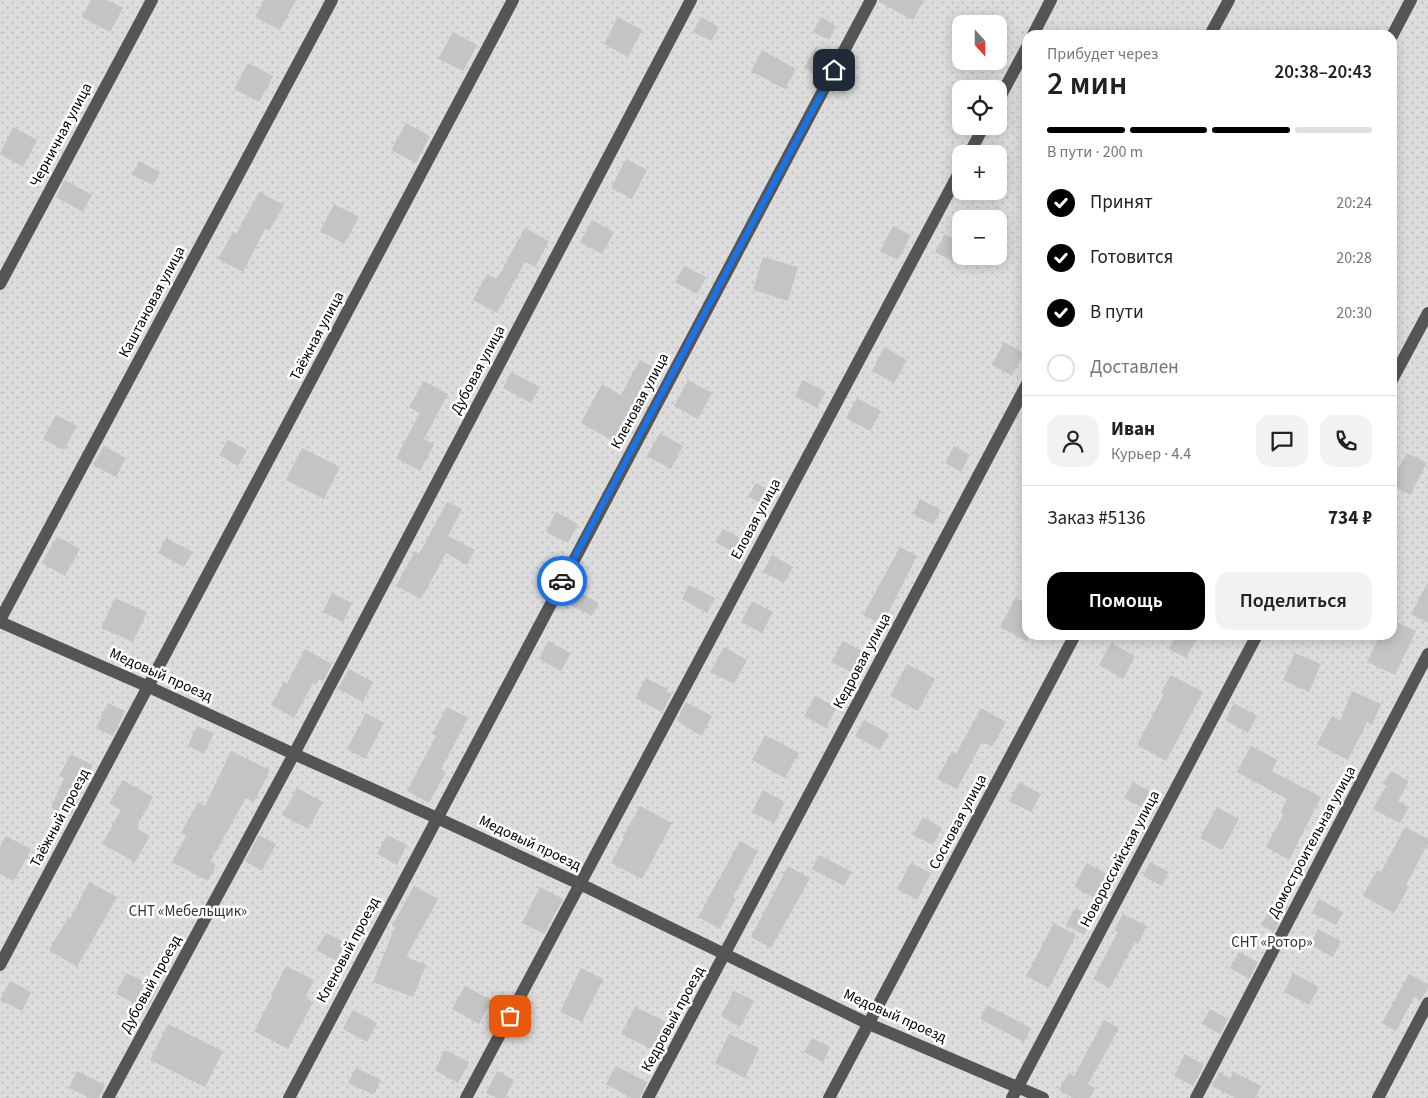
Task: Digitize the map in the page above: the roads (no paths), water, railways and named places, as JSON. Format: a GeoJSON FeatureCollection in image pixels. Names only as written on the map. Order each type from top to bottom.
{"type":"FeatureCollection","features":[{"type":"Feature","properties":{"kind":"street","name":"Черничная улица"},"geometry":{"type":"LineString","coordinates":[[0,284],[152,0]]}},
{"type":"Feature","properties":{"kind":"street","name":"Каштановая улица"},"geometry":{"type":"LineString","coordinates":[[0,621],[332,0]]}},
{"type":"Feature","properties":{"kind":"street","name":"Таёжная улица"},"geometry":{"type":"LineString","coordinates":[[149,687],[513,0]]}},
{"type":"Feature","properties":{"kind":"street","name":"Дубовая улица"},"geometry":{"type":"LineString","coordinates":[[294,754],[691,0]]}},
{"type":"Feature","properties":{"kind":"street","name":"Кленовая улица"},"geometry":{"type":"LineString","coordinates":[[437,818],[871,0]]}},
{"type":"Feature","properties":{"kind":"street"},"geometry":{"type":"LineString","coordinates":[[1036,30],[1051,0]]}},
{"type":"Feature","properties":{"kind":"street"},"geometry":{"type":"LineString","coordinates":[[1213,30],[1229,0]]}},
{"type":"Feature","properties":{"kind":"street"},"geometry":{"type":"LineString","coordinates":[[1395,30],[1411,0]]}},
{"type":"Feature","properties":{"kind":"street"},"geometry":{"type":"LineString","coordinates":[[1007,84],[1022,56]]}},
{"type":"Feature","properties":{"kind":"street","name":"Еловая улица"},"geometry":{"type":"LineString","coordinates":[[466,1098],[952,186]]}},
{"type":"Feature","properties":{"kind":"street"},"geometry":{"type":"LineString","coordinates":[[1397,371],[1428,313]]}},
{"type":"Feature","properties":{"kind":"street","name":"Кедровая улица"},"geometry":{"type":"LineString","coordinates":[[725,955],[1022,393]]}},
{"type":"Feature","properties":{"kind":"street","name":"Медовый проезд"},"geometry":{"type":"LineString","coordinates":[[0,621],[580,884],[869,1024],[1015,1092],[1043,1098]]}},
{"type":"Feature","properties":{"kind":"street","name":"Сосновая улица"},"geometry":{"type":"LineString","coordinates":[[829,1098],[1072,640]]}},
{"type":"Feature","properties":{"kind":"street","name":"Новороссийская улица"},"geometry":{"type":"LineString","coordinates":[[1015,1092],[1254,640]]}},
{"type":"Feature","properties":{"kind":"street","name":"Домостроительная улица"},"geometry":{"type":"LineString","coordinates":[[1196,1098],[1428,654]]}},
{"type":"Feature","properties":{"kind":"street","name":"Таёжный проезд"},"geometry":{"type":"LineString","coordinates":[[0,965],[149,687]]}},
{"type":"Feature","properties":{"kind":"street","name":"Дубовый проезд"},"geometry":{"type":"LineString","coordinates":[[108,1098],[294,754]]}},
{"type":"Feature","properties":{"kind":"street","name":"Кленовый проезд"},"geometry":{"type":"LineString","coordinates":[[289,1098],[437,818]]}},
{"type":"Feature","properties":{"kind":"street","name":"Кедровый проезд"},"geometry":{"type":"LineString","coordinates":[[648,1098],[725,955]]}},
{"type":"Feature","properties":{"kind":"street"},"geometry":{"type":"LineString","coordinates":[[1378,1098],[1428,1003]]}},
{"type":"Feature","properties":{"kind":"park label","name":"СНТ «Мебельщик»"},"geometry":{"type":"Point","coordinates":[188,911]}},
{"type":"Feature","properties":{"kind":"park label","name":"СНТ «Ротор»"},"geometry":{"type":"Point","coordinates":[1272,942]}}]}
